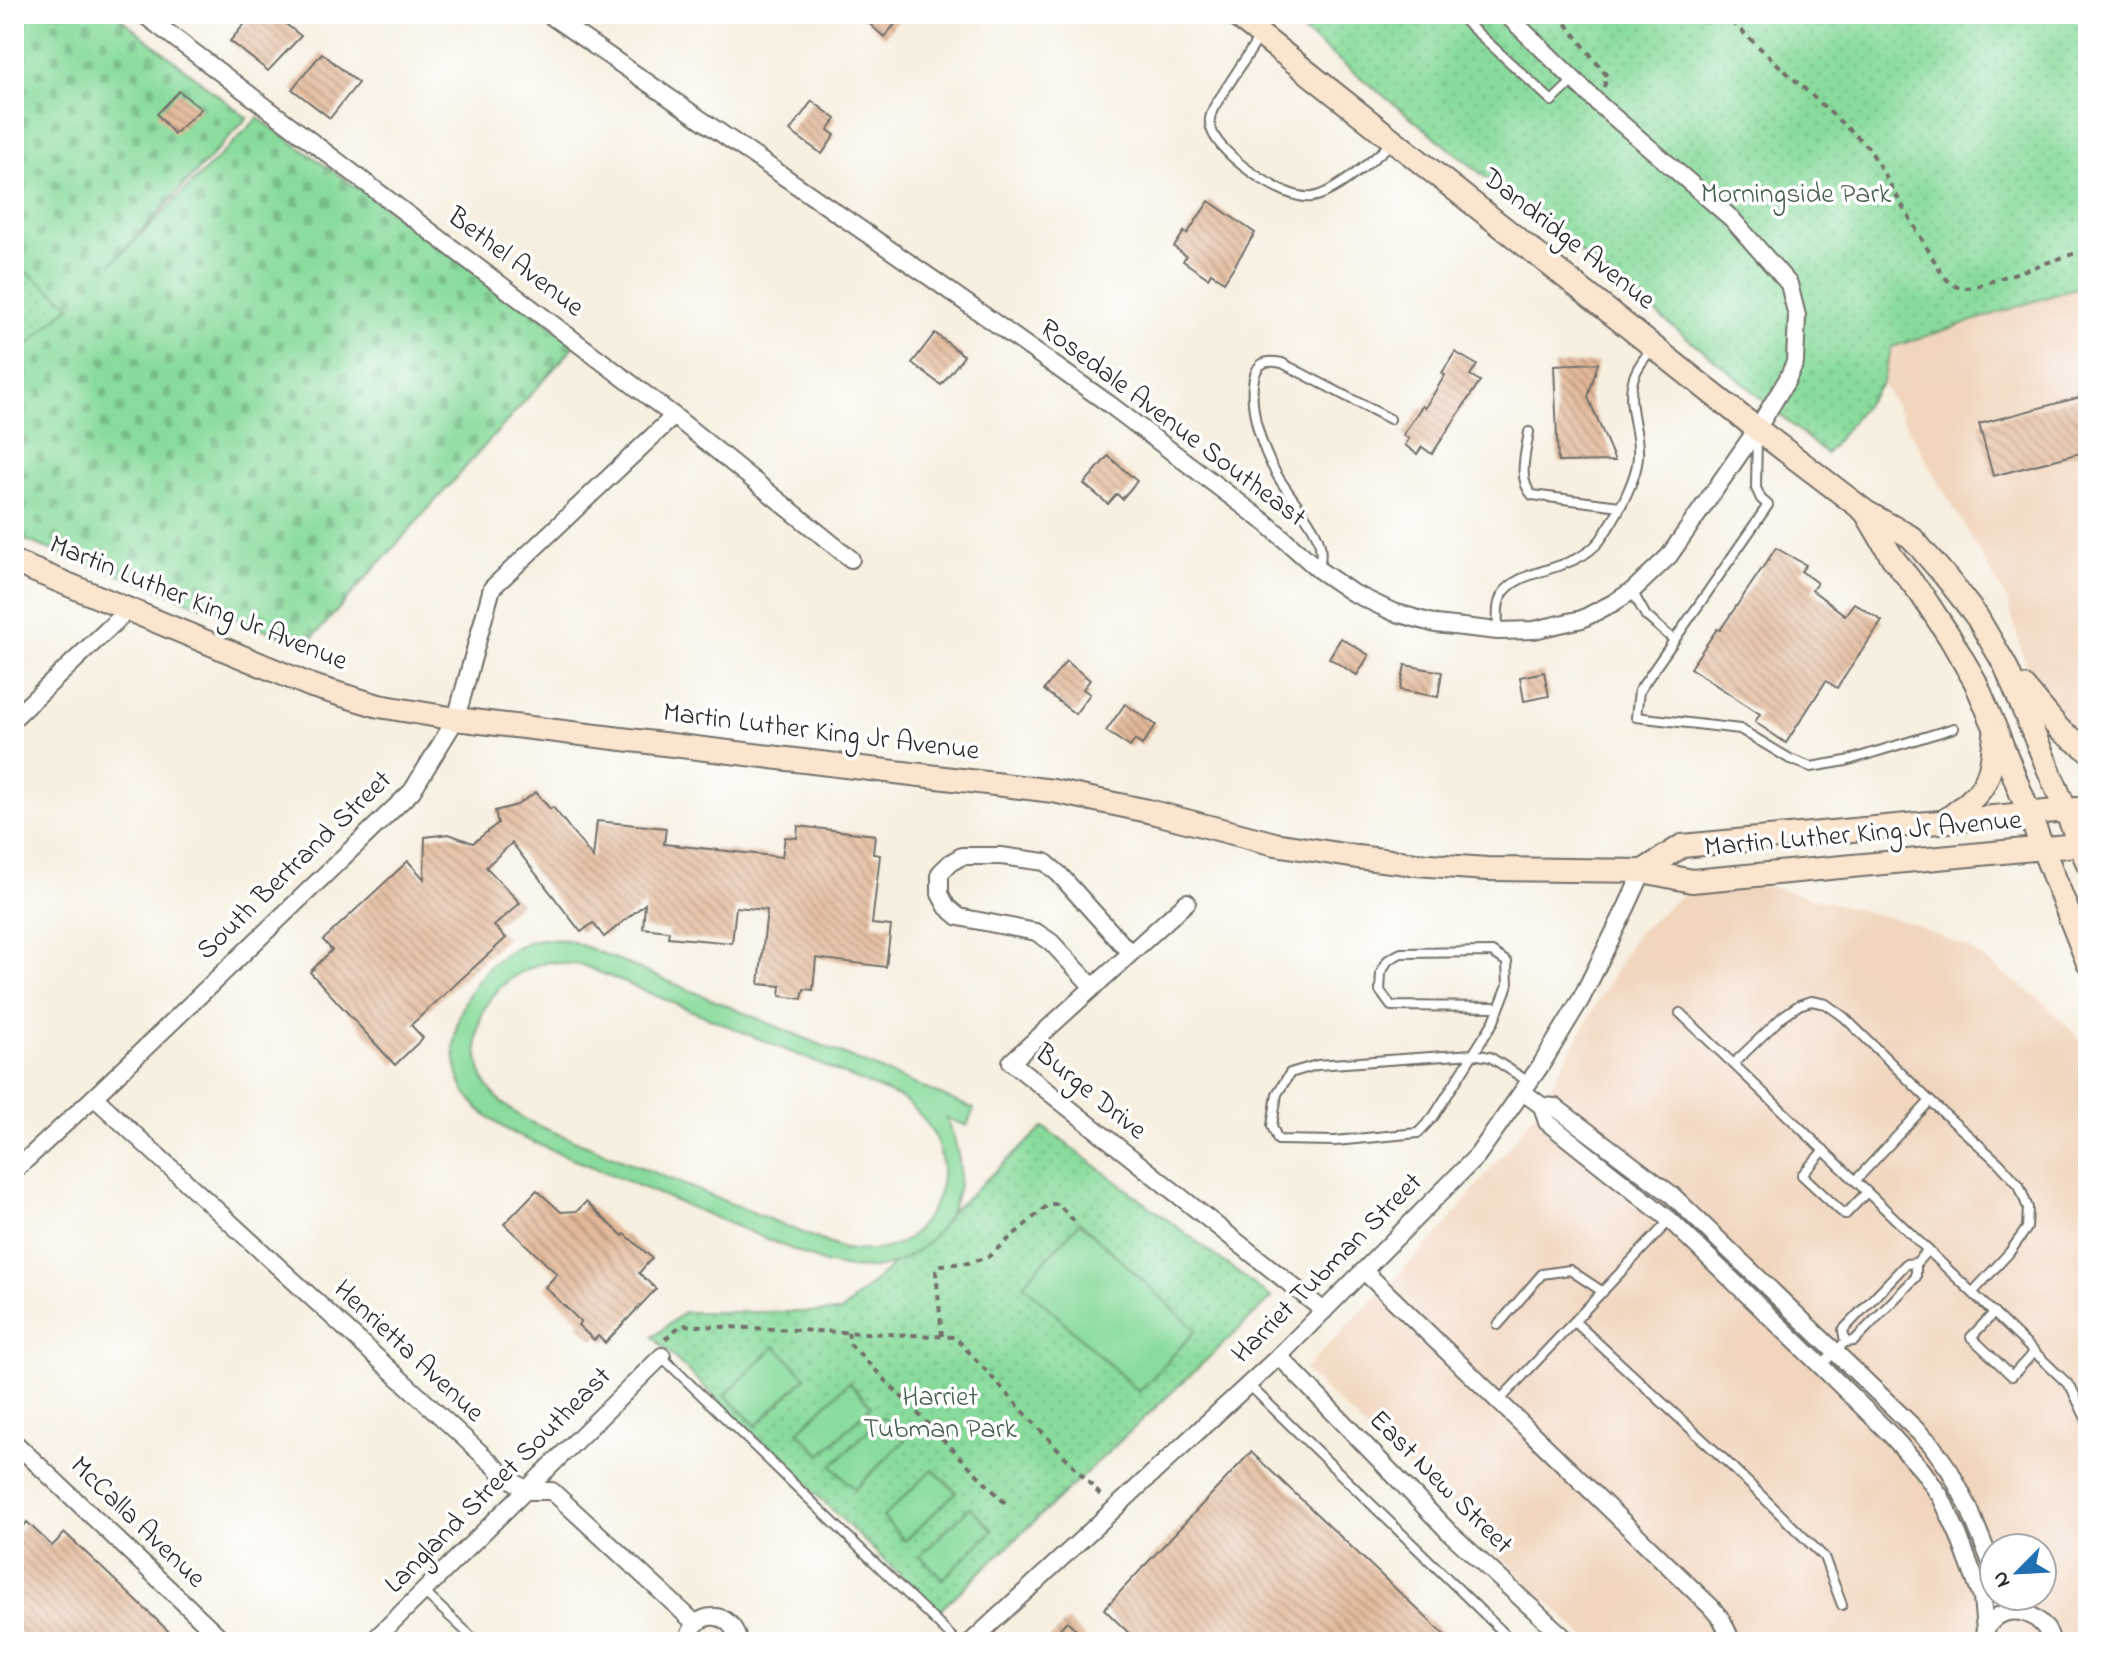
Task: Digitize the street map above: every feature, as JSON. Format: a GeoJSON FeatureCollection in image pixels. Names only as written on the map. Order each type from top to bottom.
{"type":"FeatureCollection","features":[{"type":"Feature","properties":{"kind":"main road","name":"Dandridge Avenue"},"geometry":{"type":"LineString","coordinates":[[1234,14],[1757,429],[1866,512],[1911,537],[1977,617],[2005,665],[2077,809],[2085,851]]}},
{"type":"Feature","properties":{"kind":"main road","name":"Dandridge Avenue"},"geometry":{"type":"LineString","coordinates":[[1866,512],[1892,557],[1922,595],[1975,681],[2088,963]]}},
{"type":"Feature","properties":{"kind":"main road","name":"Martin Luther King Jr Avenue"},"geometry":{"type":"LineString","coordinates":[[14,562],[312,686],[379,706],[456,719],[1053,791],[1148,811],[1275,844],[1357,857],[1487,869],[1643,871],[1692,881],[2043,849],[2085,851]]}},
{"type":"Feature","properties":{"kind":"main road"},"geometry":{"type":"LineString","coordinates":[[2005,665],[2060,730],[2088,750]]}},
{"type":"Feature","properties":{"kind":"main road"},"geometry":{"type":"LineString","coordinates":[[1945,821],[1972,800],[1985,785],[1992,766],[1996,730]]}},
{"type":"Feature","properties":{"kind":"main road","name":"Martin Luther King Jr Avenue"},"geometry":{"type":"LineString","coordinates":[[1643,871],[1682,846],[2077,809]]}},
{"type":"Feature","properties":{"kind":"street","name":"Bethel Avenue"},"geometry":{"type":"LineString","coordinates":[[143,14],[674,416],[851,559]]}},
{"type":"Feature","properties":{"kind":"street","name":"Rosedale Avenue Southeast"},"geometry":{"type":"LineString","coordinates":[[548,14],[1109,404],[1351,592],[1393,612],[1436,624],[1498,631],[1534,630],[1582,619],[1632,591],[1669,556],[1787,380],[1795,362],[1797,316],[1789,284],[1732,219],[1600,105],[1506,14]]}},
{"type":"Feature","properties":{"kind":"street","name":"South Bertrand Street"},"geometry":{"type":"LineString","coordinates":[[14,1171],[412,791],[456,719],[492,588],[674,416]]}},
{"type":"Feature","properties":{"kind":"street"},"geometry":{"type":"LineString","coordinates":[[14,718],[128,610]]}},
{"type":"Feature","properties":{"kind":"street"},"geometry":{"type":"LineString","coordinates":[[1093,987],[1051,942],[1036,932],[959,917],[947,907],[940,894],[940,873],[962,856],[1001,856],[1045,862],[1130,953]]}},
{"type":"Feature","properties":{"kind":"street","name":"Harriet Tubman Street"},"geometry":{"type":"LineString","coordinates":[[971,1642],[1279,1356],[1477,1156],[1526,1087],[1581,999],[1643,871]]}},
{"type":"Feature","properties":{"kind":"street","name":"Burge Drive"},"geometry":{"type":"LineString","coordinates":[[1187,902],[1011,1062],[1324,1311]]}},
{"type":"Feature","properties":{"kind":"street"},"geometry":{"type":"LineString","coordinates":[[1526,1087],[1542,1106],[1547,1122],[1670,1220],[1891,1435],[1922,1470],[1941,1497],[1982,1598],[1984,1636]]}},
{"type":"Feature","properties":{"kind":"street","name":"Henrietta Avenue"},"geometry":{"type":"LineString","coordinates":[[94,1097],[500,1471],[527,1491],[552,1491],[696,1624]]}},
{"type":"Feature","properties":{"kind":"street"},"geometry":{"type":"LineString","coordinates":[[1542,1106],[1555,1107],[1672,1195],[1840,1347],[1930,1443],[1950,1471],[1979,1532]]}},
{"type":"Feature","properties":{"kind":"street"},"geometry":{"type":"LineString","coordinates":[[1364,1271],[1711,1607],[1722,1620],[1732,1642]]}},
{"type":"Feature","properties":{"kind":"street","name":"Langland Street Southeast"},"geometry":{"type":"LineString","coordinates":[[372,1642],[527,1491],[663,1348]]}},
{"type":"Feature","properties":{"kind":"street","name":"East New Street"},"geometry":{"type":"LineString","coordinates":[[1279,1356],[1449,1532],[1569,1642]]}},
{"type":"Feature","properties":{"kind":"street","name":"McCalla Avenue"},"geometry":{"type":"LineString","coordinates":[[14,1442],[225,1642]]}},
{"type":"Feature","properties":{"kind":"street"},"geometry":{"type":"LineString","coordinates":[[1984,1636],[1996,1617],[2008,1612]]}},
{"type":"Feature","properties":{"kind":"street"},"geometry":{"type":"LineString","coordinates":[[2024,1612],[2042,1621],[2052,1642]]}},
{"type":"Feature","properties":{"kind":"street"},"geometry":{"type":"LineString","coordinates":[[688,1642],[688,1635],[696,1624],[707,1617],[721,1618],[730,1623],[738,1642]]}},
{"type":"Feature","properties":{"kind":"lane"},"geometry":{"type":"LineString","coordinates":[[1457,14],[1552,101],[1574,80]]}},
{"type":"Feature","properties":{"kind":"lane"},"geometry":{"type":"LineString","coordinates":[[1260,35],[1209,119],[1211,131],[1218,142],[1238,162],[1273,186],[1309,198],[1322,195],[1340,183],[1394,141]]}},
{"type":"Feature","properties":{"kind":"lane"},"geometry":{"type":"LineString","coordinates":[[1498,631],[1498,606],[1502,594],[1513,583],[1585,555],[1599,541],[1620,506],[1639,458],[1631,390],[1636,372],[1653,346]]}},
{"type":"Feature","properties":{"kind":"lane"},"geometry":{"type":"LineString","coordinates":[[1319,570],[1322,549],[1316,534],[1268,458],[1257,424],[1252,394],[1255,375],[1269,360],[1282,363],[1390,419]]}},
{"type":"Feature","properties":{"kind":"lane"},"geometry":{"type":"LineString","coordinates":[[1757,429],[1756,488],[1768,505],[1639,691],[1636,717],[1740,729],[1790,759],[1811,767],[1846,761],[1954,728]]}},
{"type":"Feature","properties":{"kind":"lane"},"geometry":{"type":"LineString","coordinates":[[1529,432],[1524,479],[1526,489],[1532,495],[1620,506]]}},
{"type":"Feature","properties":{"kind":"lane"},"geometry":{"type":"LineString","coordinates":[[1632,591],[1646,616],[1674,640]]}},
{"type":"Feature","properties":{"kind":"lane"},"geometry":{"type":"LineString","coordinates":[[1499,1007],[1391,1006],[1380,991],[1381,973],[1388,960],[1401,953],[1492,952],[1507,962],[1508,985],[1494,1021],[1473,1054],[1434,1116],[1418,1133],[1335,1141],[1278,1140],[1272,1126],[1277,1094],[1290,1073],[1317,1065],[1473,1054],[1490,1057],[1526,1087]]}},
{"type":"Feature","properties":{"kind":"lane"},"geometry":{"type":"LineString","coordinates":[[1734,1063],[1783,1016],[1799,1005],[1811,1001],[1826,1004],[1844,1017],[1999,1163],[2019,1185],[2028,1208],[2027,1228],[1973,1292]]}},
{"type":"Feature","properties":{"kind":"lane"},"geometry":{"type":"LineString","coordinates":[[1680,1013],[2071,1387],[2088,1423]]}},
{"type":"Feature","properties":{"kind":"lane"},"geometry":{"type":"LineString","coordinates":[[1856,1180],[1930,1101]]}},
{"type":"Feature","properties":{"kind":"lane"},"geometry":{"type":"LineString","coordinates":[[1824,1150],[1802,1175],[1845,1215],[1867,1192]]}},
{"type":"Feature","properties":{"kind":"lane"},"geometry":{"type":"LineString","coordinates":[[1498,1402],[1670,1220]]}},
{"type":"Feature","properties":{"kind":"lane"},"geometry":{"type":"LineString","coordinates":[[1840,1347],[1843,1330],[1906,1264],[1916,1263],[1928,1250]]}},
{"type":"Feature","properties":{"kind":"lane"},"geometry":{"type":"LineString","coordinates":[[1821,1366],[1840,1347],[1854,1341],[1916,1277],[1916,1263]]}},
{"type":"Feature","properties":{"kind":"lane"},"geometry":{"type":"LineString","coordinates":[[1498,1325],[1542,1274],[1570,1270],[1603,1292]]}},
{"type":"Feature","properties":{"kind":"lane"},"geometry":{"type":"LineString","coordinates":[[1994,1313],[1971,1337],[2012,1376],[2034,1352]]}},
{"type":"Feature","properties":{"kind":"lane"},"geometry":{"type":"LineString","coordinates":[[1575,1322],[1727,1462],[1824,1557],[1842,1605]]}},
{"type":"Feature","properties":{"kind":"lane"},"geometry":{"type":"LineString","coordinates":[[663,1348],[957,1642]]}},
{"type":"Feature","properties":{"kind":"lane"},"geometry":{"type":"LineString","coordinates":[[1248,1385],[1513,1642]]}},
{"type":"Feature","properties":{"kind":"lane"},"geometry":{"type":"LineString","coordinates":[[424,1592],[477,1642]]}},
{"type":"Feature","properties":{"kind":"path"},"geometry":{"type":"LineString","coordinates":[[1559,14],[1607,76],[1600,105]]}},
{"type":"Feature","properties":{"kind":"path"},"geometry":{"type":"LineString","coordinates":[[1723,14],[1869,148],[1942,274],[1955,287],[1974,287],[2088,249]]}},
{"type":"Feature","properties":{"kind":"path"},"geometry":{"type":"LineString","coordinates":[[942,1336],[936,1271],[941,1265],[968,1263],[988,1257],[1049,1204],[1058,1204],[1075,1222]]}},
{"type":"Feature","properties":{"kind":"path"},"geometry":{"type":"LineString","coordinates":[[663,1348],[681,1325],[955,1337],[1114,1509]]}},
{"type":"Feature","properties":{"kind":"path"},"geometry":{"type":"LineString","coordinates":[[848,1332],[850,1344],[1009,1507]]}},
{"type":"Feature","properties":{"kind":"shaded area"},"geometry":{"type":"Polygon","coordinates":[[[2088,284],[2088,738],[2072,727],[2028,674],[2008,602],[1882,383],[1892,347],[2088,284]]]}},
{"type":"Feature","properties":{"kind":"shaded area"},"geometry":{"type":"Polygon","coordinates":[[[1766,886],[1911,923],[1969,949],[2042,1001],[2088,1047],[2088,1642],[1590,1642],[1304,1370],[1443,1229],[1536,1112],[1635,935],[1682,895],[1766,886]]]}},
{"type":"Feature","properties":{"kind":"green space"},"geometry":{"type":"Polygon","coordinates":[[[14,14],[115,14],[247,118],[111,264],[258,118],[577,343],[306,645],[14,536],[14,358],[70,305],[14,263],[14,14]]]}},
{"type":"Feature","properties":{"kind":"green space","name":"Morningside Park"},"geometry":{"type":"Polygon","coordinates":[[[1281,14],[2088,14],[2088,284],[1892,347],[1882,383],[1826,454],[1735,376],[1281,14]]]}},
{"type":"Feature","properties":{"kind":"green space"},"geometry":{"type":"Polygon","coordinates":[[[14,263],[71,305],[14,358],[14,263]]]}},
{"type":"Feature","properties":{"kind":"green space"},"geometry":{"type":"Polygon","coordinates":[[[541,939],[568,940],[974,1109],[967,1126],[946,1118],[956,1144],[960,1171],[953,1205],[945,1221],[921,1248],[890,1264],[867,1269],[837,1266],[530,1141],[499,1125],[473,1103],[461,1083],[455,1061],[455,1037],[460,1015],[483,974],[519,946],[541,939]],[[548,962],[532,967],[504,984],[485,1007],[477,1038],[481,1071],[492,1091],[514,1112],[534,1124],[843,1249],[874,1250],[897,1245],[910,1237],[926,1218],[941,1186],[940,1153],[926,1123],[901,1098],[582,965],[548,962]]]}},
{"type":"Feature","properties":{"kind":"green space","name":"Harriet Tubman Park"},"geometry":{"type":"Polygon","coordinates":[[[1044,1127],[1272,1298],[938,1612],[653,1337],[684,1312],[841,1312],[1044,1127]]]}},
{"type":"Feature","properties":{"kind":"green space"},"geometry":{"type":"Polygon","coordinates":[[[1080,1222],[1196,1330],[1139,1392],[1023,1284],[1080,1222]]]}},
{"type":"Feature","properties":{"kind":"green space"},"geometry":{"type":"Polygon","coordinates":[[[775,1346],[806,1377],[756,1426],[725,1395],[775,1346]]]}},
{"type":"Feature","properties":{"kind":"green space"},"geometry":{"type":"Polygon","coordinates":[[[849,1382],[871,1406],[821,1455],[798,1431],[849,1382]]]}},
{"type":"Feature","properties":{"kind":"green space"},"geometry":{"type":"Polygon","coordinates":[[[882,1417],[905,1440],[855,1489],[832,1466],[882,1417]]]}},
{"type":"Feature","properties":{"kind":"green space"},"geometry":{"type":"Polygon","coordinates":[[[933,1469],[956,1492],[905,1541],[883,1517],[933,1469]]]}},
{"type":"Feature","properties":{"kind":"green space"},"geometry":{"type":"Polygon","coordinates":[[[970,1507],[993,1530],[943,1579],[920,1556],[970,1507]]]}},
{"type":"Feature","properties":{"kind":"building"},"geometry":{"type":"Polygon","coordinates":[[[253,14],[273,14],[301,36],[268,71],[230,41],[253,14]]]}},
{"type":"Feature","properties":{"kind":"building"},"geometry":{"type":"Polygon","coordinates":[[[859,14],[904,14],[884,37],[859,14]]]}},
{"type":"Feature","properties":{"kind":"building"},"geometry":{"type":"Polygon","coordinates":[[[322,53],[358,83],[330,118],[292,89],[322,53]]]}},
{"type":"Feature","properties":{"kind":"building"},"geometry":{"type":"Polygon","coordinates":[[[179,91],[201,109],[174,134],[157,114],[179,91]]]}},
{"type":"Feature","properties":{"kind":"building"},"geometry":{"type":"Polygon","coordinates":[[[812,101],[836,119],[828,130],[835,135],[822,154],[790,131],[812,101]]]}},
{"type":"Feature","properties":{"kind":"building"},"geometry":{"type":"Polygon","coordinates":[[[1209,201],[1255,233],[1224,282],[1211,273],[1208,278],[1183,261],[1186,256],[1174,247],[1184,232],[1187,234],[1209,201]]]}},
{"type":"Feature","properties":{"kind":"building"},"geometry":{"type":"Polygon","coordinates":[[[935,333],[964,356],[941,385],[912,363],[935,333]]]}},
{"type":"Feature","properties":{"kind":"building"},"geometry":{"type":"Polygon","coordinates":[[[1455,352],[1477,365],[1470,375],[1480,381],[1432,454],[1422,447],[1417,454],[1405,445],[1409,439],[1403,435],[1422,406],[1425,408],[1455,352]]]}},
{"type":"Feature","properties":{"kind":"building"},"geometry":{"type":"Polygon","coordinates":[[[1598,363],[1588,397],[1615,461],[1558,462],[1554,365],[1598,363]]]}},
{"type":"Feature","properties":{"kind":"building"},"geometry":{"type":"Polygon","coordinates":[[[2088,395],[2088,451],[1993,476],[1979,424],[2088,395]]]}},
{"type":"Feature","properties":{"kind":"building"},"geometry":{"type":"Polygon","coordinates":[[[1108,456],[1137,481],[1122,499],[1117,494],[1108,504],[1084,484],[1108,456]]]}},
{"type":"Feature","properties":{"kind":"building"},"geometry":{"type":"Polygon","coordinates":[[[1776,548],[1806,565],[1801,571],[1817,583],[1812,590],[1845,615],[1854,603],[1882,621],[1837,688],[1826,681],[1786,743],[1755,722],[1760,714],[1690,668],[1776,548]]]}},
{"type":"Feature","properties":{"kind":"building"},"geometry":{"type":"Polygon","coordinates":[[[1341,638],[1369,655],[1357,675],[1329,658],[1341,638]]]}},
{"type":"Feature","properties":{"kind":"building"},"geometry":{"type":"Polygon","coordinates":[[[1066,661],[1090,680],[1083,689],[1090,694],[1075,714],[1044,690],[1066,661]]]}},
{"type":"Feature","properties":{"kind":"building"},"geometry":{"type":"Polygon","coordinates":[[[1405,665],[1442,672],[1438,697],[1400,690],[1405,665]]]}},
{"type":"Feature","properties":{"kind":"building"},"geometry":{"type":"Polygon","coordinates":[[[1544,672],[1549,696],[1524,701],[1520,677],[1544,672]]]}},
{"type":"Feature","properties":{"kind":"building"},"geometry":{"type":"Polygon","coordinates":[[[1125,704],[1156,725],[1142,745],[1135,740],[1130,747],[1106,731],[1125,704]]]}},
{"type":"Feature","properties":{"kind":"building"},"geometry":{"type":"Polygon","coordinates":[[[536,792],[550,809],[553,807],[593,858],[597,821],[666,828],[664,844],[782,857],[785,837],[797,838],[798,826],[875,835],[873,854],[880,855],[872,924],[891,926],[886,967],[816,958],[813,990],[804,989],[802,999],[780,996],[781,986],[759,984],[767,910],[736,907],[732,943],[668,937],[669,931],[643,928],[645,904],[604,937],[593,923],[581,932],[512,843],[486,867],[520,903],[494,926],[506,938],[411,1025],[423,1038],[395,1065],[310,972],[332,950],[323,940],[408,861],[424,879],[425,837],[449,834],[473,843],[498,823],[495,811],[517,805],[536,792]]]}},
{"type":"Feature","properties":{"kind":"building"},"geometry":{"type":"Polygon","coordinates":[[[537,1190],[561,1212],[577,1211],[586,1202],[652,1258],[639,1273],[656,1289],[605,1343],[598,1336],[594,1340],[578,1325],[581,1322],[545,1287],[557,1274],[504,1224],[537,1190]]]}},
{"type":"Feature","properties":{"kind":"building"},"geometry":{"type":"Polygon","coordinates":[[[1251,1452],[1452,1642],[1138,1642],[1104,1609],[1251,1452]]]}},
{"type":"Feature","properties":{"kind":"building"},"geometry":{"type":"Polygon","coordinates":[[[27,1522],[52,1546],[65,1533],[180,1642],[14,1642],[14,1536],[27,1522]]]}},
{"type":"Feature","properties":{"kind":"building"},"geometry":{"type":"Polygon","coordinates":[[[1067,1621],[1089,1642],[1047,1642],[1067,1621]]]}}]}
